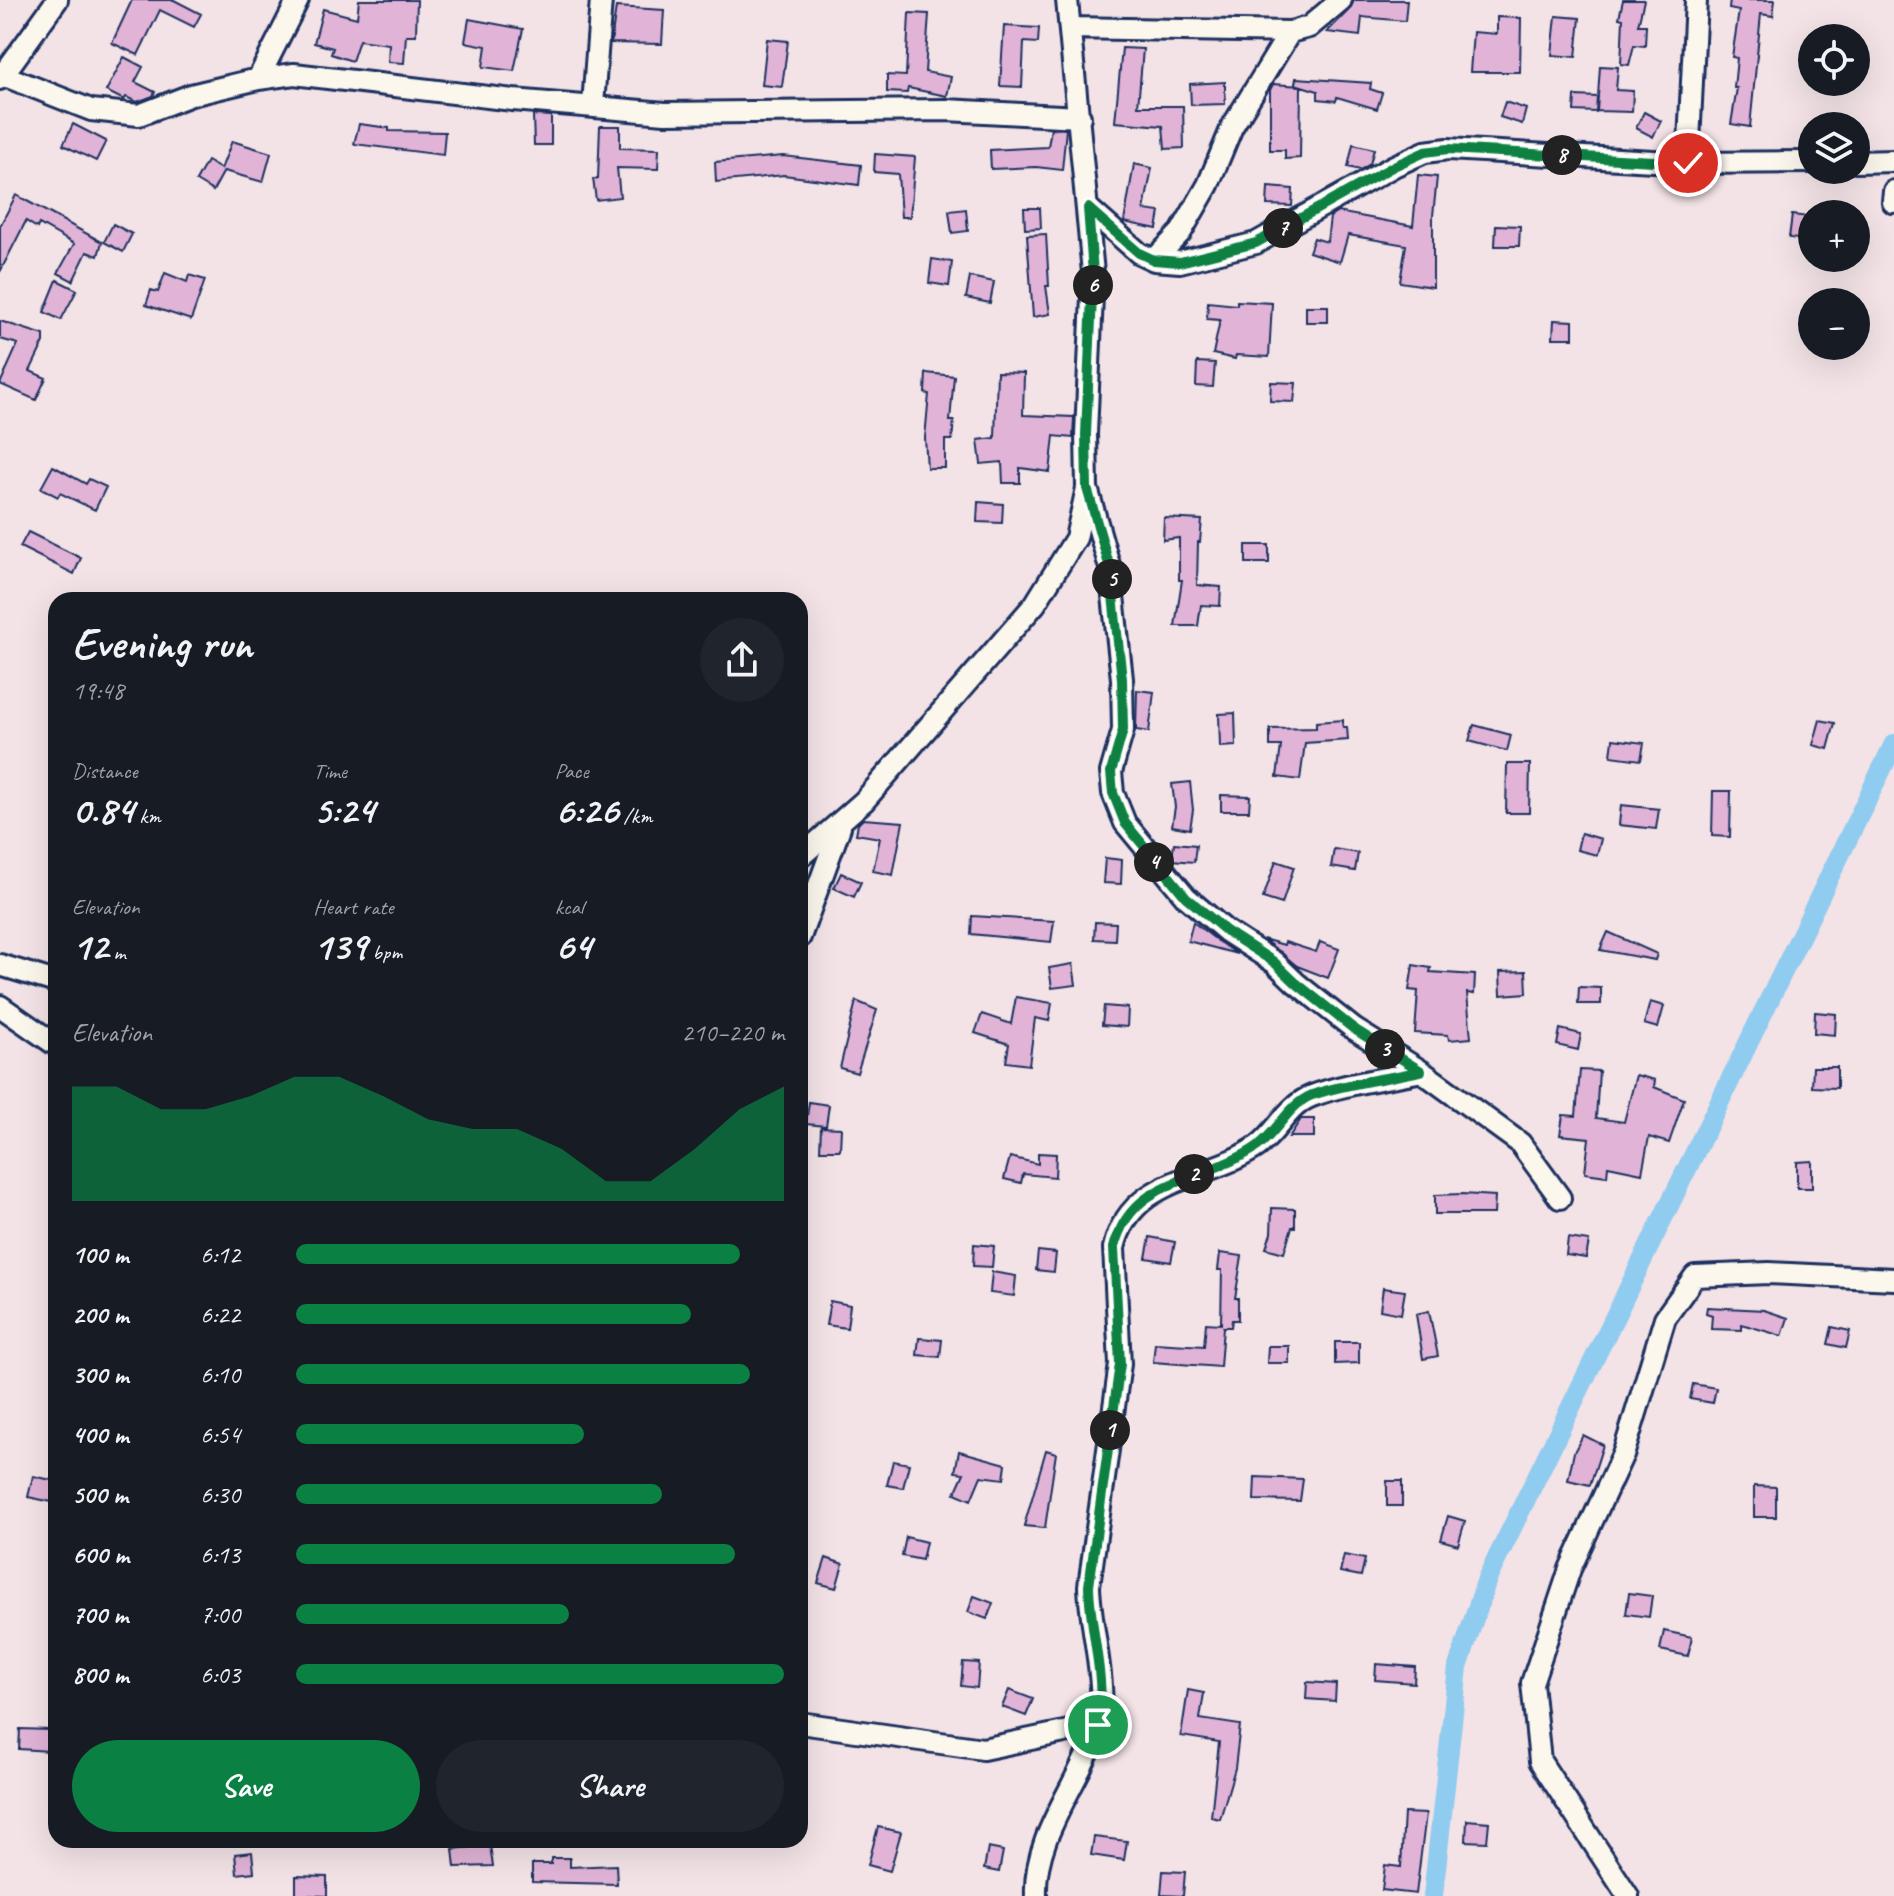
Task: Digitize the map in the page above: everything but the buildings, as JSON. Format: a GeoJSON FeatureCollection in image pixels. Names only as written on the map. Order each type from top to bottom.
{"type":"FeatureCollection","features":[{"type":"Feature","properties":{"kind":"street"},"geometry":{"type":"LineString","coordinates":[[57,0],[1,75],[91,110],[139,115],[191,95],[294,74],[513,100],[665,113],[946,110],[1080,117]]}},
{"type":"Feature","properties":{"kind":"street"},"geometry":{"type":"LineString","coordinates":[[258,79],[298,0]]}},
{"type":"Feature","properties":{"kind":"street"},"geometry":{"type":"LineString","coordinates":[[593,105],[601,0]]}},
{"type":"Feature","properties":{"kind":"street"},"geometry":{"type":"LineString","coordinates":[[808,850],[864,801],[1035,604],[1076,538],[1087,488],[1086,434],[1093,273],[1067,0]]}},
{"type":"Feature","properties":{"kind":"street"},"geometry":{"type":"LineString","coordinates":[[1070,28],[1290,32],[1309,27],[1341,0]]}},
{"type":"Feature","properties":{"kind":"street"},"geometry":{"type":"LineString","coordinates":[[1688,163],[1696,0]]}},
{"type":"Feature","properties":{"kind":"street"},"geometry":{"type":"LineString","coordinates":[[1154,260],[1181,232],[1208,185],[1232,127],[1290,32]]}},
{"type":"Feature","properties":{"kind":"street"},"geometry":{"type":"LineString","coordinates":[[1088,208],[1139,253],[1154,260],[1180,262],[1256,243],[1425,152],[1463,150],[1688,163],[1798,162]]}},
{"type":"Feature","properties":{"kind":"street"},"geometry":{"type":"LineString","coordinates":[[1870,162],[1894,161]]}},
{"type":"Feature","properties":{"kind":"street"},"geometry":{"type":"LineString","coordinates":[[1893,202],[1894,191]]}},
{"type":"Feature","properties":{"kind":"street"},"geometry":{"type":"LineString","coordinates":[[1087,488],[1110,568],[1122,679],[1123,730],[1111,772],[1113,793],[1125,823],[1186,897],[1226,931],[1274,962],[1354,1029],[1421,1071],[1520,1143],[1560,1198]]}},
{"type":"Feature","properties":{"kind":"street"},"geometry":{"type":"LineString","coordinates":[[808,915],[841,823]]}},
{"type":"Feature","properties":{"kind":"street"},"geometry":{"type":"LineString","coordinates":[[0,965],[48,980]]}},
{"type":"Feature","properties":{"kind":"street"},"geometry":{"type":"LineString","coordinates":[[0,1006],[48,1039]]}},
{"type":"Feature","properties":{"kind":"street"},"geometry":{"type":"LineString","coordinates":[[1036,1896],[1036,1870],[1043,1848],[1098,1725],[1101,1692],[1090,1617],[1089,1586],[1120,1364],[1114,1248],[1118,1231],[1132,1210],[1166,1186],[1257,1147],[1285,1116],[1311,1096],[1421,1071]]}},
{"type":"Feature","properties":{"kind":"street"},"geometry":{"type":"LineString","coordinates":[[1628,1896],[1540,1761],[1532,1683],[1570,1569],[1624,1452],[1665,1318],[1695,1276],[1769,1273],[1894,1279]]}},
{"type":"Feature","properties":{"kind":"street"},"geometry":{"type":"LineString","coordinates":[[808,1724],[983,1749],[1098,1725]]}},
{"type":"Feature","properties":{"kind":"waterway"},"geometry":{"type":"LineString","coordinates":[[1433,1896],[1458,1667],[1487,1579],[1894,744]]}},
{"type":"Feature","properties":{"kind":"route"},"geometry":{"type":"LineString","coordinates":[[1098,1725],[1101,1692],[1090,1617],[1089,1586],[1120,1364],[1114,1248],[1118,1231],[1132,1210],[1166,1186],[1257,1147],[1285,1116],[1311,1096],[1421,1071],[1354,1029],[1274,962],[1226,931],[1186,897],[1155,864],[1125,823],[1113,793],[1111,772],[1123,730],[1122,679],[1108,554],[1087,488],[1086,434],[1093,273],[1088,208],[1139,253],[1154,260],[1180,262],[1256,243],[1425,152],[1448,149],[1688,163]]}}]}
